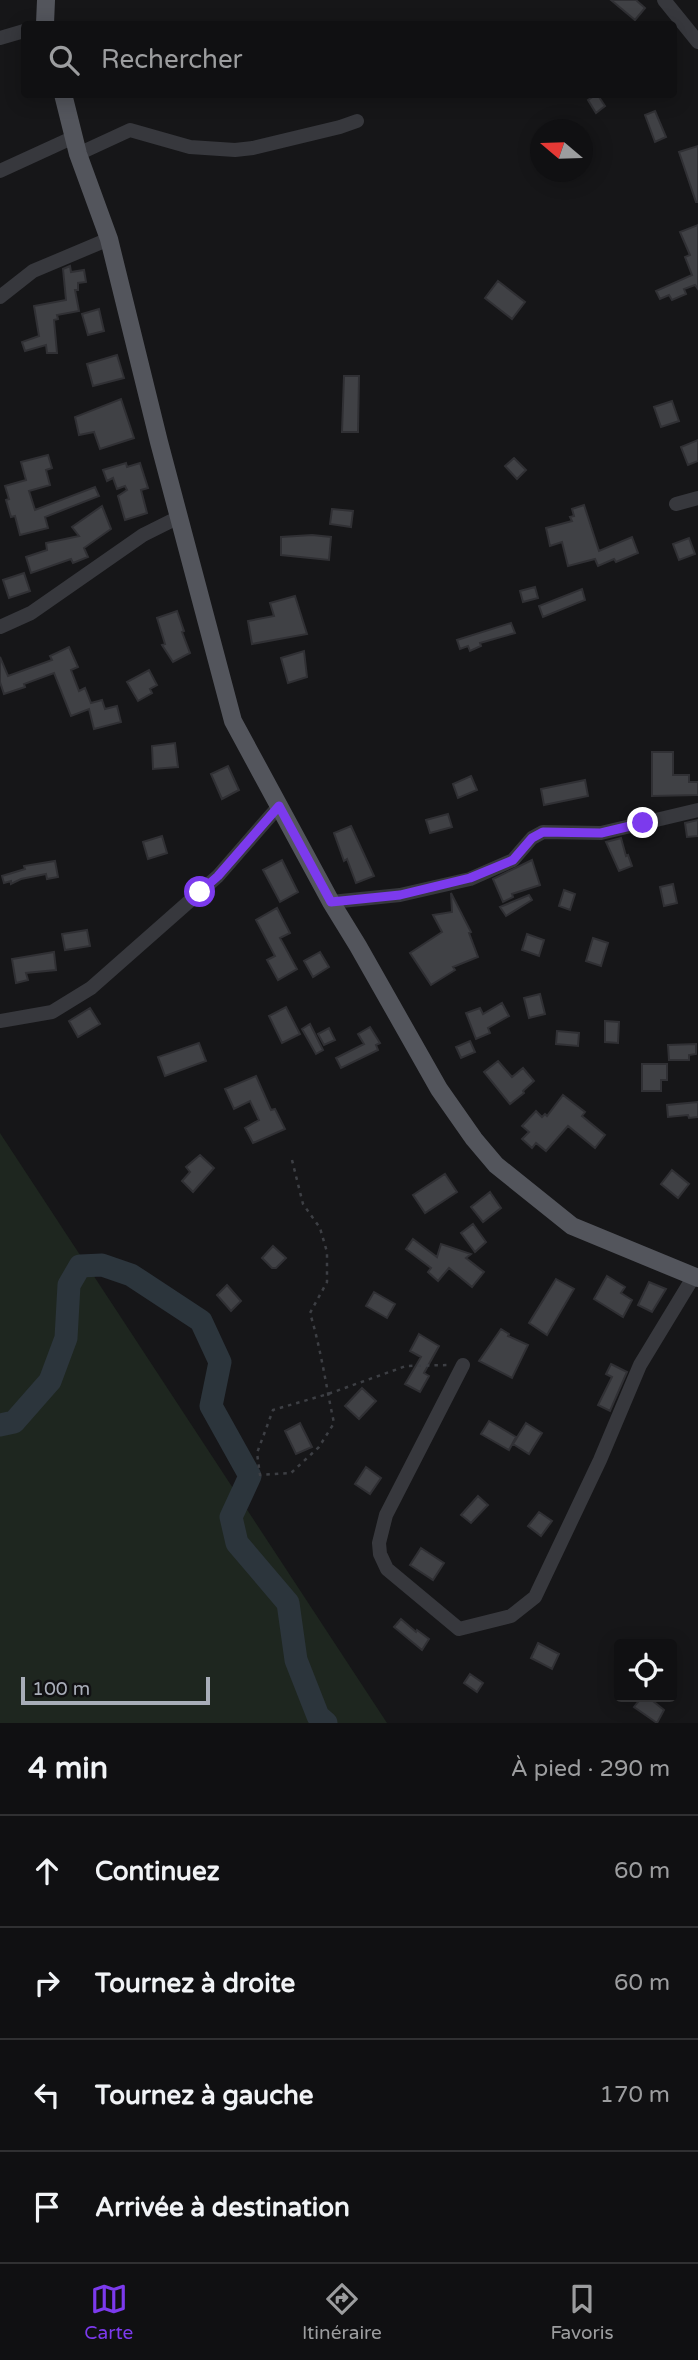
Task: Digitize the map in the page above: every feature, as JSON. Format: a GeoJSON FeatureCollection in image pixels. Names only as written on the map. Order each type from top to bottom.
{"type":"FeatureCollection","features":[{"type":"Feature","properties":{"kind":"main road"},"geometry":{"type":"LineString","coordinates":[[45,21],[46,0]]}},
{"type":"Feature","properties":{"kind":"main road"},"geometry":{"type":"LineString","coordinates":[[64,98],[76,146],[109,239],[233,721],[331,902],[439,1089],[474,1139],[496,1165],[572,1226],[696,1277]]}},
{"type":"Feature","properties":{"kind":"street"},"geometry":{"type":"LineString","coordinates":[[664,0],[698,43]]}},
{"type":"Feature","properties":{"kind":"street"},"geometry":{"type":"LineString","coordinates":[[0,38],[21,32]]}},
{"type":"Feature","properties":{"kind":"street"},"geometry":{"type":"LineString","coordinates":[[0,171],[130,130],[190,147],[235,149],[253,148],[357,121]]}},
{"type":"Feature","properties":{"kind":"street"},"geometry":{"type":"LineString","coordinates":[[0,297],[33,271],[109,239]]}},
{"type":"Feature","properties":{"kind":"street"},"geometry":{"type":"LineString","coordinates":[[676,504],[698,499]]}},
{"type":"Feature","properties":{"kind":"street"},"geometry":{"type":"LineString","coordinates":[[0,627],[31,613],[143,535],[179,517]]}},
{"type":"Feature","properties":{"kind":"street"},"geometry":{"type":"LineString","coordinates":[[0,1021],[52,1012],[91,988],[218,876],[279,806]]}},
{"type":"Feature","properties":{"kind":"street"},"geometry":{"type":"LineString","coordinates":[[331,902],[400,895],[470,878],[513,860],[532,838],[543,832],[601,833],[698,810]]}},
{"type":"Feature","properties":{"kind":"street"},"geometry":{"type":"LineString","coordinates":[[463,1365],[386,1515],[379,1543],[380,1554],[387,1569],[459,1629],[511,1616],[535,1597],[600,1460],[640,1365],[696,1277]]}},
{"type":"Feature","properties":{"kind":"path"},"geometry":{"type":"LineString","coordinates":[[292,1160],[303,1204],[320,1228],[327,1252],[327,1282],[310,1313],[320,1348],[328,1394],[334,1423],[319,1447],[291,1473],[260,1475],[257,1453],[273,1410],[328,1394],[406,1366],[463,1365]]}},
{"type":"Feature","properties":{"kind":"shaded area"},"geometry":{"type":"Polygon","coordinates":[[[0,1133],[387,1723],[0,1723],[0,1133]]]}},
{"type":"Feature","properties":{"kind":"building"},"geometry":{"type":"Polygon","coordinates":[[[611,0],[636,0],[645,8],[635,20],[611,0]]]}},
{"type":"Feature","properties":{"kind":"building"},"geometry":{"type":"Polygon","coordinates":[[[600,98],[605,106],[596,113],[588,100],[600,98]]]}},
{"type":"Feature","properties":{"kind":"building"},"geometry":{"type":"Polygon","coordinates":[[[655,111],[666,137],[655,142],[645,115],[655,111]]]}},
{"type":"Feature","properties":{"kind":"building"},"geometry":{"type":"Polygon","coordinates":[[[698,146],[698,202],[696,202],[679,152],[698,146]]]}},
{"type":"Feature","properties":{"kind":"building"},"geometry":{"type":"Polygon","coordinates":[[[698,225],[698,289],[695,285],[684,289],[686,294],[672,300],[669,295],[660,299],[656,291],[692,275],[685,257],[690,255],[680,232],[698,225]]]}},
{"type":"Feature","properties":{"kind":"building"},"geometry":{"type":"Polygon","coordinates":[[[70,266],[71,272],[84,270],[86,282],[78,283],[78,290],[75,290],[79,311],[57,315],[58,319],[54,320],[57,353],[47,353],[46,345],[25,351],[22,342],[39,336],[34,306],[66,300],[63,269],[70,266]]]}},
{"type":"Feature","properties":{"kind":"building"},"geometry":{"type":"Polygon","coordinates":[[[498,281],[525,302],[512,319],[485,298],[498,281]]]}},
{"type":"Feature","properties":{"kind":"building"},"geometry":{"type":"Polygon","coordinates":[[[99,309],[104,331],[88,335],[82,314],[99,309]]]}},
{"type":"Feature","properties":{"kind":"building"},"geometry":{"type":"Polygon","coordinates":[[[117,355],[124,378],[93,386],[87,364],[117,355]]]}},
{"type":"Feature","properties":{"kind":"building"},"geometry":{"type":"Polygon","coordinates":[[[344,376],[359,376],[358,432],[342,432],[344,376]]]}},
{"type":"Feature","properties":{"kind":"building"},"geometry":{"type":"Polygon","coordinates":[[[121,399],[134,438],[100,449],[94,432],[79,435],[75,417],[121,399]]]}},
{"type":"Feature","properties":{"kind":"building"},"geometry":{"type":"Polygon","coordinates":[[[672,401],[679,421],[661,427],[654,407],[672,401]]]}},
{"type":"Feature","properties":{"kind":"building"},"geometry":{"type":"Polygon","coordinates":[[[698,440],[698,461],[688,465],[681,447],[698,440]]]}},
{"type":"Feature","properties":{"kind":"building"},"geometry":{"type":"Polygon","coordinates":[[[48,455],[52,468],[46,470],[50,485],[29,491],[35,510],[95,487],[99,496],[45,517],[48,528],[20,535],[15,516],[11,517],[5,486],[26,480],[21,462],[48,455]]]}},
{"type":"Feature","properties":{"kind":"building"},"geometry":{"type":"Polygon","coordinates":[[[514,458],[526,470],[517,479],[505,466],[514,458]]]}},
{"type":"Feature","properties":{"kind":"building"},"geometry":{"type":"Polygon","coordinates":[[[126,463],[127,467],[140,463],[148,488],[141,490],[147,513],[125,520],[118,496],[127,490],[125,486],[117,489],[113,478],[107,481],[103,470],[126,463]]]}},
{"type":"Feature","properties":{"kind":"building"},"geometry":{"type":"Polygon","coordinates":[[[584,505],[599,551],[632,537],[638,553],[598,566],[595,559],[568,566],[562,542],[550,546],[546,528],[572,521],[572,509],[584,505]]]}},
{"type":"Feature","properties":{"kind":"building"},"geometry":{"type":"Polygon","coordinates":[[[102,506],[111,529],[84,548],[88,557],[73,563],[71,559],[31,573],[26,557],[47,550],[46,543],[79,536],[72,527],[102,506]]]}},
{"type":"Feature","properties":{"kind":"building"},"geometry":{"type":"Polygon","coordinates":[[[332,509],[353,511],[351,527],[330,524],[332,509]]]}},
{"type":"Feature","properties":{"kind":"building"},"geometry":{"type":"Polygon","coordinates":[[[281,537],[331,537],[329,560],[281,555],[281,537]]]}},
{"type":"Feature","properties":{"kind":"building"},"geometry":{"type":"Polygon","coordinates":[[[689,538],[695,554],[679,560],[673,544],[689,538]]]}},
{"type":"Feature","properties":{"kind":"building"},"geometry":{"type":"Polygon","coordinates":[[[24,573],[30,591],[9,598],[3,580],[24,573]]]}},
{"type":"Feature","properties":{"kind":"building"},"geometry":{"type":"Polygon","coordinates":[[[535,587],[538,598],[523,602],[520,591],[535,587]]]}},
{"type":"Feature","properties":{"kind":"building"},"geometry":{"type":"Polygon","coordinates":[[[582,589],[585,600],[543,617],[539,606],[582,589]]]}},
{"type":"Feature","properties":{"kind":"building"},"geometry":{"type":"Polygon","coordinates":[[[295,596],[307,634],[252,644],[248,621],[274,616],[270,603],[295,596]]]}},
{"type":"Feature","properties":{"kind":"building"},"geometry":{"type":"Polygon","coordinates":[[[177,611],[190,653],[173,662],[162,645],[165,644],[157,618],[177,611]]]}},
{"type":"Feature","properties":{"kind":"building"},"geometry":{"type":"Polygon","coordinates":[[[511,623],[515,633],[480,643],[481,646],[470,651],[468,646],[460,649],[457,640],[511,623]]]}},
{"type":"Feature","properties":{"kind":"building"},"geometry":{"type":"Polygon","coordinates":[[[69,647],[78,667],[71,670],[79,691],[85,688],[91,703],[102,700],[105,709],[117,706],[121,722],[94,729],[89,709],[71,716],[54,673],[4,694],[0,682],[0,657],[8,676],[52,660],[50,656],[69,647]]]}},
{"type":"Feature","properties":{"kind":"building"},"geometry":{"type":"Polygon","coordinates":[[[304,651],[307,677],[288,683],[281,658],[304,651]]]}},
{"type":"Feature","properties":{"kind":"building"},"geometry":{"type":"Polygon","coordinates":[[[149,670],[157,685],[150,689],[152,693],[138,701],[127,682],[149,670]]]}},
{"type":"Feature","properties":{"kind":"building"},"geometry":{"type":"Polygon","coordinates":[[[175,743],[178,767],[153,769],[152,746],[175,743]]]}},
{"type":"Feature","properties":{"kind":"building"},"geometry":{"type":"Polygon","coordinates":[[[652,752],[673,752],[673,775],[689,775],[689,782],[698,782],[698,795],[652,796],[652,752]]]}},
{"type":"Feature","properties":{"kind":"building"},"geometry":{"type":"Polygon","coordinates":[[[228,766],[239,790],[222,799],[211,774],[228,766]]]}},
{"type":"Feature","properties":{"kind":"building"},"geometry":{"type":"Polygon","coordinates":[[[471,776],[477,790],[458,798],[453,784],[471,776]]]}},
{"type":"Feature","properties":{"kind":"building"},"geometry":{"type":"Polygon","coordinates":[[[585,780],[588,796],[544,805],[541,789],[585,780]]]}},
{"type":"Feature","properties":{"kind":"building"},"geometry":{"type":"Polygon","coordinates":[[[448,814],[452,827],[430,833],[426,820],[448,814]]]}},
{"type":"Feature","properties":{"kind":"building"},"geometry":{"type":"Polygon","coordinates":[[[698,820],[698,836],[687,837],[685,823],[698,820]]]}},
{"type":"Feature","properties":{"kind":"building"},"geometry":{"type":"Polygon","coordinates":[[[351,826],[374,876],[356,883],[347,859],[344,861],[334,833],[351,826]]]}},
{"type":"Feature","properties":{"kind":"building"},"geometry":{"type":"Polygon","coordinates":[[[162,836],[167,853],[148,859],[143,842],[162,836]]]}},
{"type":"Feature","properties":{"kind":"building"},"geometry":{"type":"Polygon","coordinates":[[[621,838],[632,866],[619,871],[606,842],[621,838]]]}},
{"type":"Feature","properties":{"kind":"building"},"geometry":{"type":"Polygon","coordinates":[[[282,860],[298,892],[280,902],[263,870],[282,860]]]}},
{"type":"Feature","properties":{"kind":"building"},"geometry":{"type":"Polygon","coordinates":[[[532,860],[540,885],[512,894],[513,897],[503,902],[493,879],[532,860]]]}},
{"type":"Feature","properties":{"kind":"building"},"geometry":{"type":"Polygon","coordinates":[[[55,861],[58,877],[47,879],[46,874],[11,884],[11,881],[4,883],[2,876],[25,869],[24,866],[55,861]]]}},
{"type":"Feature","properties":{"kind":"building"},"geometry":{"type":"Polygon","coordinates":[[[673,884],[677,903],[664,906],[660,887],[673,884]]]}},
{"type":"Feature","properties":{"kind":"building"},"geometry":{"type":"Polygon","coordinates":[[[564,890],[575,894],[570,910],[559,906],[564,890]]]}},
{"type":"Feature","properties":{"kind":"building"},"geometry":{"type":"Polygon","coordinates":[[[451,893],[471,932],[469,933],[478,957],[453,967],[455,970],[431,985],[410,953],[442,932],[433,915],[452,912],[451,893]]]}},
{"type":"Feature","properties":{"kind":"building"},"geometry":{"type":"Polygon","coordinates":[[[529,895],[532,900],[506,916],[500,907],[529,895]]]}},
{"type":"Feature","properties":{"kind":"building"},"geometry":{"type":"Polygon","coordinates":[[[277,908],[290,933],[280,938],[297,969],[278,980],[267,960],[275,956],[256,920],[277,908]]]}},
{"type":"Feature","properties":{"kind":"building"},"geometry":{"type":"Polygon","coordinates":[[[87,930],[90,946],[65,950],[62,934],[87,930]]]}},
{"type":"Feature","properties":{"kind":"building"},"geometry":{"type":"Polygon","coordinates":[[[527,934],[544,940],[539,956],[522,950],[527,934]]]}},
{"type":"Feature","properties":{"kind":"building"},"geometry":{"type":"Polygon","coordinates":[[[593,938],[608,943],[601,966],[586,961],[593,938]]]}},
{"type":"Feature","properties":{"kind":"building"},"geometry":{"type":"Polygon","coordinates":[[[54,952],[56,970],[26,973],[28,980],[16,983],[12,959],[54,952]]]}},
{"type":"Feature","properties":{"kind":"building"},"geometry":{"type":"Polygon","coordinates":[[[320,952],[329,967],[313,977],[304,961],[320,952]]]}},
{"type":"Feature","properties":{"kind":"building"},"geometry":{"type":"Polygon","coordinates":[[[540,994],[545,1014],[529,1018],[524,998],[540,994]]]}},
{"type":"Feature","properties":{"kind":"building"},"geometry":{"type":"Polygon","coordinates":[[[502,1003],[509,1016],[488,1028],[490,1033],[476,1039],[466,1013],[480,1008],[483,1014],[502,1003]]]}},
{"type":"Feature","properties":{"kind":"building"},"geometry":{"type":"Polygon","coordinates":[[[286,1007],[300,1034],[282,1043],[269,1016],[286,1007]]]}},
{"type":"Feature","properties":{"kind":"building"},"geometry":{"type":"Polygon","coordinates":[[[90,1008],[100,1024],[78,1037],[69,1021],[90,1008]]]}},
{"type":"Feature","properties":{"kind":"building"},"geometry":{"type":"Polygon","coordinates":[[[605,1021],[619,1022],[618,1043],[605,1042],[605,1021]]]}},
{"type":"Feature","properties":{"kind":"building"},"geometry":{"type":"Polygon","coordinates":[[[310,1024],[323,1050],[316,1054],[302,1029],[310,1024]]]}},
{"type":"Feature","properties":{"kind":"building"},"geometry":{"type":"Polygon","coordinates":[[[370,1027],[380,1043],[376,1045],[378,1050],[341,1068],[336,1058],[364,1044],[358,1034],[370,1027]]]}},
{"type":"Feature","properties":{"kind":"building"},"geometry":{"type":"Polygon","coordinates":[[[329,1028],[335,1040],[324,1045],[318,1034],[329,1028]]]}},
{"type":"Feature","properties":{"kind":"building"},"geometry":{"type":"Polygon","coordinates":[[[557,1031],[579,1033],[578,1046],[556,1044],[557,1031]]]}},
{"type":"Feature","properties":{"kind":"building"},"geometry":{"type":"Polygon","coordinates":[[[470,1041],[475,1052],[461,1058],[456,1047],[470,1041]]]}},
{"type":"Feature","properties":{"kind":"building"},"geometry":{"type":"Polygon","coordinates":[[[199,1043],[206,1061],[165,1076],[158,1057],[199,1043]]]}},
{"type":"Feature","properties":{"kind":"building"},"geometry":{"type":"Polygon","coordinates":[[[696,1044],[696,1054],[689,1055],[689,1060],[669,1060],[668,1045],[696,1044]]]}},
{"type":"Feature","properties":{"kind":"building"},"geometry":{"type":"Polygon","coordinates":[[[498,1061],[512,1077],[523,1068],[534,1081],[510,1104],[484,1072],[498,1061]]]}},
{"type":"Feature","properties":{"kind":"building"},"geometry":{"type":"Polygon","coordinates":[[[642,1064],[667,1064],[667,1080],[661,1080],[661,1091],[642,1091],[642,1064]]]}},
{"type":"Feature","properties":{"kind":"building"},"geometry":{"type":"Polygon","coordinates":[[[256,1076],[271,1110],[275,1109],[285,1129],[253,1143],[245,1128],[259,1120],[250,1101],[234,1109],[225,1089],[256,1076]]]}},
{"type":"Feature","properties":{"kind":"building"},"geometry":{"type":"Polygon","coordinates":[[[563,1095],[585,1112],[582,1116],[605,1135],[595,1148],[568,1126],[546,1151],[536,1143],[532,1148],[522,1139],[529,1132],[522,1126],[536,1111],[542,1117],[545,1114],[547,1116],[563,1095]]]}},
{"type":"Feature","properties":{"kind":"building"},"geometry":{"type":"Polygon","coordinates":[[[698,1102],[698,1117],[668,1117],[667,1105],[698,1102]]]}},
{"type":"Feature","properties":{"kind":"building"},"geometry":{"type":"Polygon","coordinates":[[[200,1155],[214,1168],[193,1192],[182,1181],[190,1172],[186,1167],[200,1155]]]}},
{"type":"Feature","properties":{"kind":"building"},"geometry":{"type":"Polygon","coordinates":[[[672,1170],[689,1184],[678,1198],[661,1184],[672,1170]]]}},
{"type":"Feature","properties":{"kind":"building"},"geometry":{"type":"Polygon","coordinates":[[[445,1174],[457,1192],[425,1213],[413,1195],[445,1174]]]}},
{"type":"Feature","properties":{"kind":"building"},"geometry":{"type":"Polygon","coordinates":[[[490,1192],[501,1208],[483,1222],[471,1207],[490,1192]]]}},
{"type":"Feature","properties":{"kind":"building"},"geometry":{"type":"Polygon","coordinates":[[[473,1224],[486,1242],[475,1252],[461,1233],[473,1224]]]}},
{"type":"Feature","properties":{"kind":"building"},"geometry":{"type":"Polygon","coordinates":[[[413,1239],[437,1257],[441,1244],[471,1254],[466,1258],[484,1272],[472,1287],[449,1268],[438,1281],[428,1272],[431,1268],[406,1249],[413,1239]]]}},
{"type":"Feature","properties":{"kind":"building"},"geometry":{"type":"Polygon","coordinates":[[[273,1246],[286,1258],[276,1268],[272,1268],[262,1258],[273,1246]]]}},
{"type":"Feature","properties":{"kind":"building"},"geometry":{"type":"Polygon","coordinates":[[[607,1276],[625,1287],[621,1293],[632,1300],[623,1317],[594,1299],[607,1276]]]}},
{"type":"Feature","properties":{"kind":"building"},"geometry":{"type":"Polygon","coordinates":[[[556,1279],[574,1289],[547,1335],[529,1323],[556,1279]]]}},
{"type":"Feature","properties":{"kind":"building"},"geometry":{"type":"Polygon","coordinates":[[[649,1282],[666,1289],[652,1312],[638,1305],[649,1282]]]}},
{"type":"Feature","properties":{"kind":"building"},"geometry":{"type":"Polygon","coordinates":[[[227,1285],[241,1301],[231,1311],[217,1295],[227,1285]]]}},
{"type":"Feature","properties":{"kind":"building"},"geometry":{"type":"Polygon","coordinates":[[[374,1292],[395,1304],[387,1318],[366,1306],[374,1292]]]}},
{"type":"Feature","properties":{"kind":"building"},"geometry":{"type":"Polygon","coordinates":[[[501,1329],[509,1334],[508,1336],[528,1345],[512,1378],[479,1361],[501,1329]]]}},
{"type":"Feature","properties":{"kind":"building"},"geometry":{"type":"Polygon","coordinates":[[[419,1334],[439,1346],[424,1373],[429,1376],[420,1392],[405,1384],[421,1357],[410,1351],[419,1334]]]}},
{"type":"Feature","properties":{"kind":"building"},"geometry":{"type":"Polygon","coordinates":[[[611,1364],[627,1372],[610,1411],[598,1405],[612,1377],[606,1374],[611,1364]]]}},
{"type":"Feature","properties":{"kind":"building"},"geometry":{"type":"Polygon","coordinates":[[[362,1388],[376,1401],[359,1419],[345,1406],[362,1388]]]}},
{"type":"Feature","properties":{"kind":"building"},"geometry":{"type":"Polygon","coordinates":[[[489,1421],[516,1437],[509,1450],[481,1434],[489,1421]]]}},
{"type":"Feature","properties":{"kind":"building"},"geometry":{"type":"Polygon","coordinates":[[[300,1423],[312,1447],[296,1454],[285,1431],[300,1423]]]}},
{"type":"Feature","properties":{"kind":"building"},"geometry":{"type":"Polygon","coordinates":[[[526,1423],[542,1433],[529,1454],[513,1444],[526,1423]]]}},
{"type":"Feature","properties":{"kind":"building"},"geometry":{"type":"Polygon","coordinates":[[[366,1467],[381,1478],[370,1494],[355,1484],[366,1467]]]}},
{"type":"Feature","properties":{"kind":"building"},"geometry":{"type":"Polygon","coordinates":[[[478,1496],[488,1505],[471,1523],[461,1515],[478,1496]]]}},
{"type":"Feature","properties":{"kind":"building"},"geometry":{"type":"Polygon","coordinates":[[[539,1512],[552,1521],[541,1536],[528,1526],[539,1512]]]}},
{"type":"Feature","properties":{"kind":"building"},"geometry":{"type":"Polygon","coordinates":[[[421,1548],[444,1563],[433,1580],[410,1565],[421,1548]]]}},
{"type":"Feature","properties":{"kind":"building"},"geometry":{"type":"Polygon","coordinates":[[[401,1619],[429,1639],[422,1650],[394,1627],[401,1619]]]}},
{"type":"Feature","properties":{"kind":"building"},"geometry":{"type":"Polygon","coordinates":[[[538,1643],[559,1654],[552,1669],[531,1658],[538,1643]]]}},
{"type":"Feature","properties":{"kind":"building"},"geometry":{"type":"Polygon","coordinates":[[[470,1674],[483,1683],[477,1692],[464,1683],[470,1674]]]}},
{"type":"Feature","properties":{"kind":"building"},"geometry":{"type":"Polygon","coordinates":[[[638,1702],[654,1702],[664,1710],[657,1723],[634,1707],[638,1702]]]}},
{"type":"Feature","properties":{"kind":"waterway"},"geometry":{"type":"LineString","coordinates":[[0,1425],[14,1422],[50,1381],[66,1338],[69,1285],[80,1266],[102,1265],[131,1275],[201,1321],[220,1362],[211,1406],[250,1476],[231,1517],[237,1543],[288,1603],[296,1660],[318,1716],[326,1723]]}},
{"type":"Feature","properties":{"kind":"route"},"geometry":{"type":"LineString","coordinates":[[200,892],[218,876],[279,806],[331,902],[400,895],[470,878],[513,860],[532,838],[543,832],[601,833],[643,823]]}}]}
